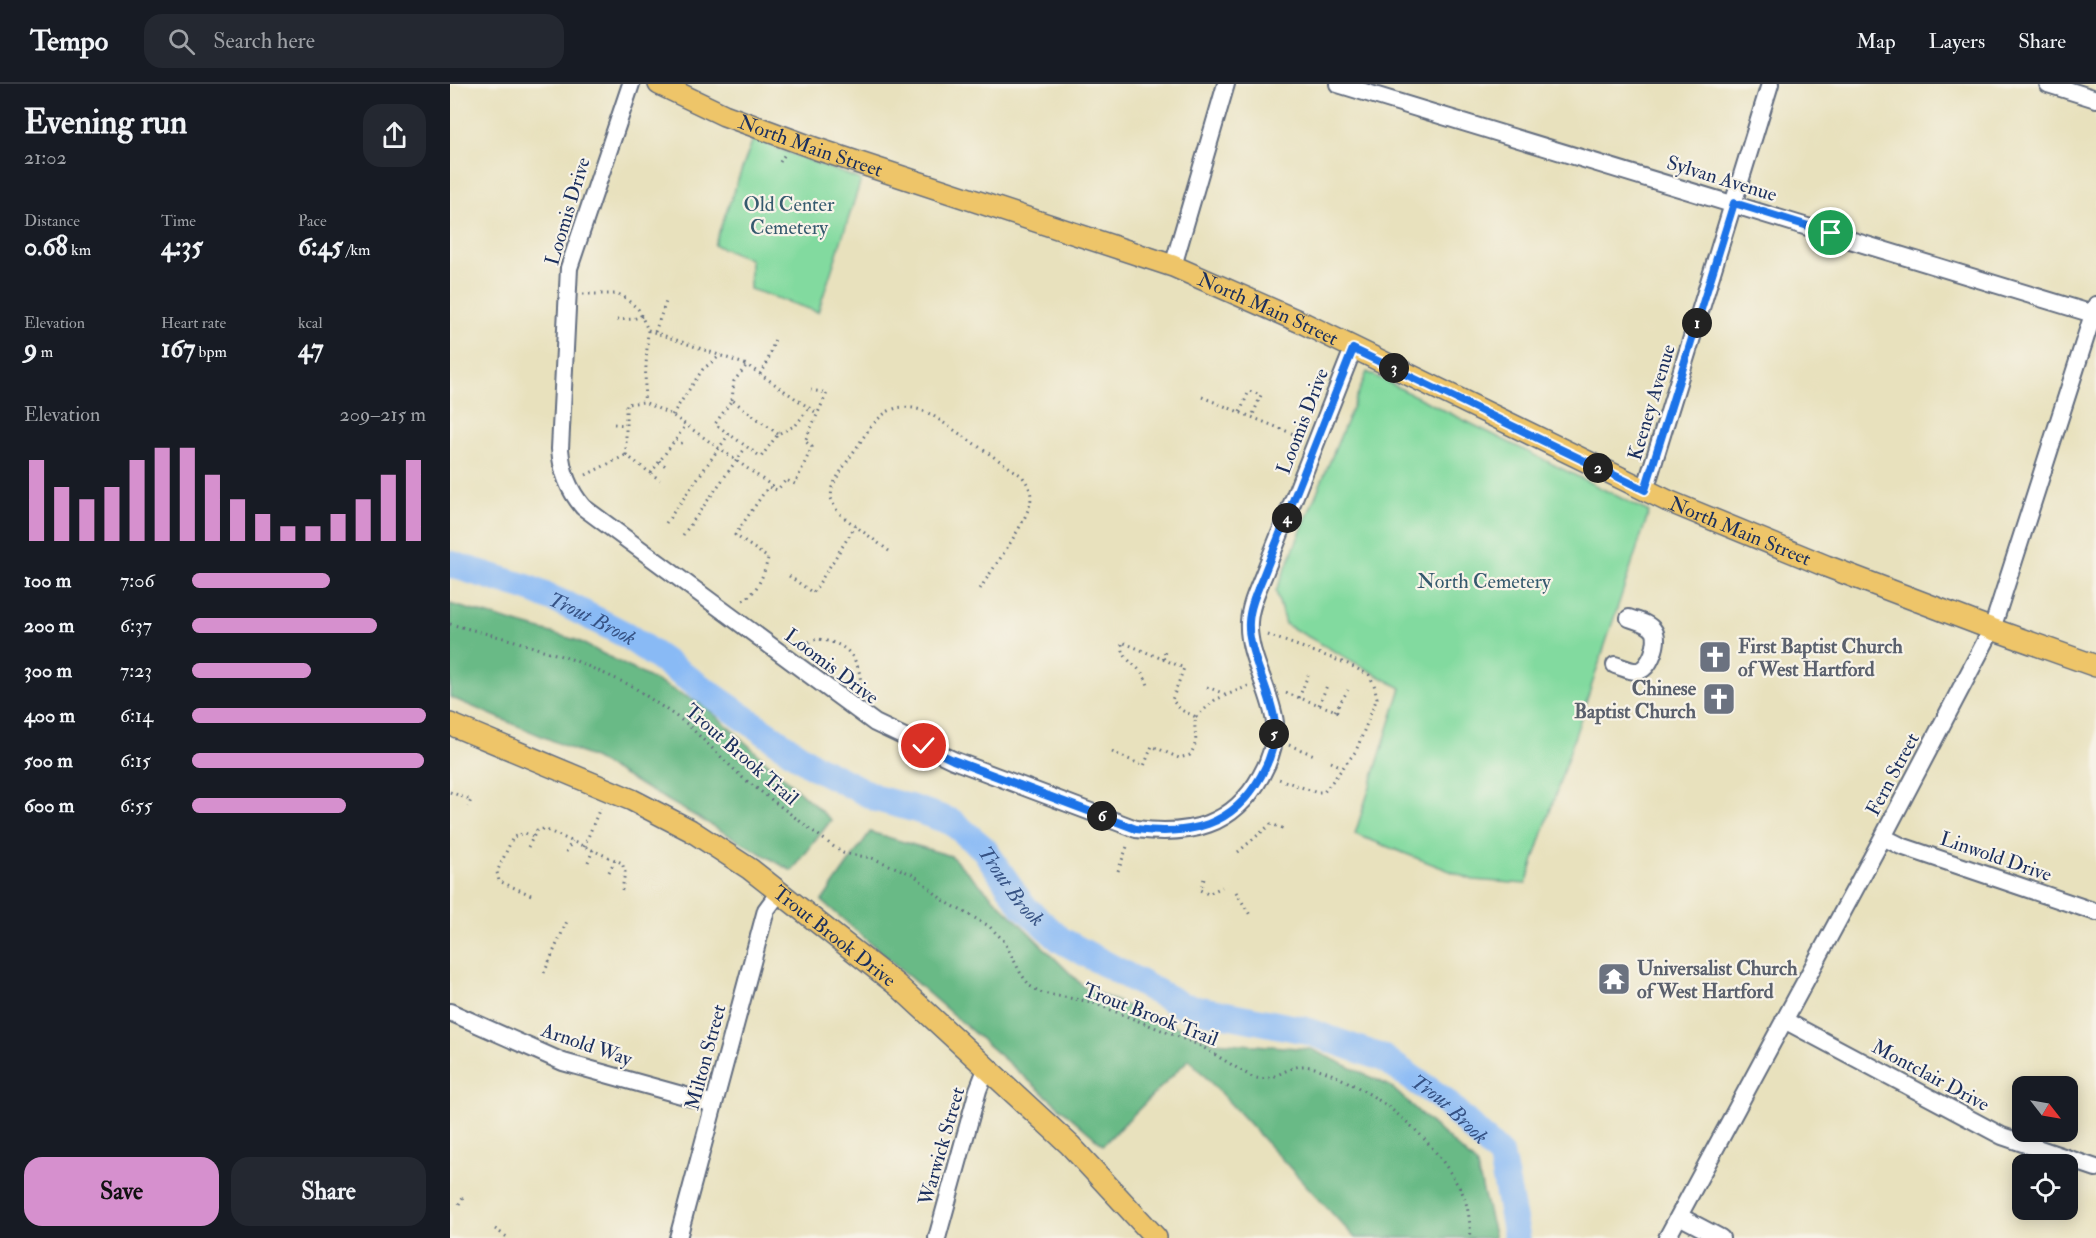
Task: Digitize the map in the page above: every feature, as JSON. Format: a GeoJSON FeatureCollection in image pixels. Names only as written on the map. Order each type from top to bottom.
{"type":"FeatureCollection","features":[{"type":"Feature","properties":{"kind":"main road","name":"North Main Street"},"geometry":{"type":"LineString","coordinates":[[659,84],[724,115],[818,149],[1173,266],[1305,324],[1645,490],[1826,566],[2096,666]]}},
{"type":"Feature","properties":{"kind":"main road","name":"Trout Brook Drive"},"geometry":{"type":"LineString","coordinates":[[450,724],[665,816],[720,849],[780,891],[897,985],[987,1067],[1070,1145],[1156,1238]]}},
{"type":"Feature","properties":{"kind":"street","name":"Loomis Drive"},"geometry":{"type":"LineString","coordinates":[[631,84],[568,268],[560,449],[566,482],[573,495],[583,507],[874,723],[953,760],[1136,829],[1158,832],[1181,831],[1215,822],[1235,809],[1255,786],[1266,766],[1274,743],[1275,726],[1271,703],[1252,645],[1249,622],[1254,600],[1353,349]]}},
{"type":"Feature","properties":{"kind":"street"},"geometry":{"type":"LineString","coordinates":[[1173,266],[1226,84]]}},
{"type":"Feature","properties":{"kind":"street","name":"Sylvan Avenue"},"geometry":{"type":"LineString","coordinates":[[1338,84],[2095,310]]}},
{"type":"Feature","properties":{"kind":"street","name":"Keeney Avenue"},"geometry":{"type":"LineString","coordinates":[[1645,490],[1770,84]]}},
{"type":"Feature","properties":{"kind":"street"},"geometry":{"type":"LineString","coordinates":[[2048,84],[2096,99]]}},
{"type":"Feature","properties":{"kind":"street","name":"Fern Street"},"geometry":{"type":"LineString","coordinates":[[1667,1238],[1992,629],[2095,310]]}},
{"type":"Feature","properties":{"kind":"street"},"geometry":{"type":"LineString","coordinates":[[1615,665],[1635,671],[1642,670],[1650,660],[1657,643],[1655,632],[1650,626],[1629,618]]}},
{"type":"Feature","properties":{"kind":"street","name":"Linwold Drive"},"geometry":{"type":"LineString","coordinates":[[1883,837],[1901,846],[2096,912]]}},
{"type":"Feature","properties":{"kind":"street","name":"Milton Street"},"geometry":{"type":"LineString","coordinates":[[678,1238],[766,910],[780,891]]}},
{"type":"Feature","properties":{"kind":"street","name":"Arnold Way"},"geometry":{"type":"LineString","coordinates":[[450,1012],[563,1062],[714,1104]]}},
{"type":"Feature","properties":{"kind":"street","name":"Montclair Drive"},"geometry":{"type":"LineString","coordinates":[[1785,1020],[2002,1136],[2096,1168]]}},
{"type":"Feature","properties":{"kind":"street","name":"Warwick Street"},"geometry":{"type":"LineString","coordinates":[[937,1238],[978,1090],[987,1067]]}},
{"type":"Feature","properties":{"kind":"street"},"geometry":{"type":"LineString","coordinates":[[1679,1216],[1721,1238]]}},
{"type":"Feature","properties":{"kind":"path"},"geometry":{"type":"LineString","coordinates":[[583,294],[618,294],[631,302],[642,316],[648,330],[644,402]]}},
{"type":"Feature","properties":{"kind":"path"},"geometry":{"type":"LineString","coordinates":[[655,332],[667,299]]}},
{"type":"Feature","properties":{"kind":"path"},"geometry":{"type":"LineString","coordinates":[[617,320],[642,316]]}},
{"type":"Feature","properties":{"kind":"path"},"geometry":{"type":"LineString","coordinates":[[648,330],[747,365],[818,414]]}},
{"type":"Feature","properties":{"kind":"path"},"geometry":{"type":"LineString","coordinates":[[760,374],[766,366],[775,339]]}},
{"type":"Feature","properties":{"kind":"path"},"geometry":{"type":"LineString","coordinates":[[672,415],[703,369],[721,355]]}},
{"type":"Feature","properties":{"kind":"path"},"geometry":{"type":"LineString","coordinates":[[747,365],[734,381],[732,400],[715,423],[746,447],[761,457],[778,434],[796,425],[809,408]]}},
{"type":"Feature","properties":{"kind":"path"},"geometry":{"type":"LineString","coordinates":[[777,490],[786,480],[795,484],[812,447],[805,441],[827,393],[811,390]]}},
{"type":"Feature","properties":{"kind":"path"},"geometry":{"type":"LineString","coordinates":[[1240,412],[1249,390],[1261,395],[1252,417]]}},
{"type":"Feature","properties":{"kind":"path"},"geometry":{"type":"LineString","coordinates":[[1202,397],[1302,437]]}},
{"type":"Feature","properties":{"kind":"path"},"geometry":{"type":"LineString","coordinates":[[732,400],[778,434]]}},
{"type":"Feature","properties":{"kind":"path"},"geometry":{"type":"LineString","coordinates":[[626,454],[626,404],[644,402],[686,424],[777,490]]}},
{"type":"Feature","properties":{"kind":"path"},"geometry":{"type":"LineString","coordinates":[[889,551],[842,516],[835,508],[831,498],[832,486],[875,420],[893,409],[907,406],[922,410],[1022,476],[1029,485],[1031,498],[1026,515],[980,589]]}},
{"type":"Feature","properties":{"kind":"path"},"geometry":{"type":"LineString","coordinates":[[614,424],[626,425]]}},
{"type":"Feature","properties":{"kind":"path"},"geometry":{"type":"LineString","coordinates":[[651,473],[686,424]]}},
{"type":"Feature","properties":{"kind":"path"},"geometry":{"type":"LineString","coordinates":[[666,523],[729,434]]}},
{"type":"Feature","properties":{"kind":"path"},"geometry":{"type":"LineString","coordinates":[[676,439],[684,445]]}},
{"type":"Feature","properties":{"kind":"path"},"geometry":{"type":"LineString","coordinates":[[683,535],[746,447]]}},
{"type":"Feature","properties":{"kind":"path"},"geometry":{"type":"LineString","coordinates":[[626,454],[660,480]]}},
{"type":"Feature","properties":{"kind":"path"},"geometry":{"type":"LineString","coordinates":[[586,475],[626,454]]}},
{"type":"Feature","properties":{"kind":"path"},"geometry":{"type":"LineString","coordinates":[[659,461],[668,468]]}},
{"type":"Feature","properties":{"kind":"path"},"geometry":{"type":"LineString","coordinates":[[743,600],[751,597],[766,568],[768,558],[735,535],[768,487],[777,490]]}},
{"type":"Feature","properties":{"kind":"path"},"geometry":{"type":"LineString","coordinates":[[789,576],[813,593],[856,525]]}},
{"type":"Feature","properties":{"kind":"path","name":"Trout Brook Trail"},"geometry":{"type":"LineString","coordinates":[[450,624],[574,660],[632,686],[687,724],[743,778],[834,847],[843,853],[873,858],[914,875],[944,902],[989,926],[1004,941],[1030,986],[1042,993],[1092,1002],[1198,1045],[1252,1077],[1271,1079],[1293,1068],[1305,1066],[1335,1076],[1377,1099],[1406,1121],[1442,1159],[1464,1196],[1470,1219],[1471,1238]]}},
{"type":"Feature","properties":{"kind":"path"},"geometry":{"type":"LineString","coordinates":[[1268,635],[1348,664],[1369,675],[1377,698],[1356,751],[1324,792],[1315,792],[1276,778]]}},
{"type":"Feature","properties":{"kind":"path"},"geometry":{"type":"LineString","coordinates":[[803,644],[818,639],[838,644],[850,652],[861,674],[861,685]]}},
{"type":"Feature","properties":{"kind":"path"},"geometry":{"type":"LineString","coordinates":[[1148,687],[1141,669],[1126,658],[1122,651],[1122,642],[1184,668],[1172,700],[1181,710],[1196,717]]}},
{"type":"Feature","properties":{"kind":"path"},"geometry":{"type":"LineString","coordinates":[[1165,652],[1163,657],[1165,661]]}},
{"type":"Feature","properties":{"kind":"path"},"geometry":{"type":"LineString","coordinates":[[1299,698],[1308,675]]}},
{"type":"Feature","properties":{"kind":"path"},"geometry":{"type":"LineString","coordinates":[[1319,705],[1328,683]]}},
{"type":"Feature","properties":{"kind":"path"},"geometry":{"type":"LineString","coordinates":[[1112,752],[1144,766],[1152,746],[1179,758],[1190,755],[1196,746],[1197,736],[1193,729],[1196,717],[1225,694],[1248,686]]}},
{"type":"Feature","properties":{"kind":"path"},"geometry":{"type":"LineString","coordinates":[[1207,687],[1225,694]]}},
{"type":"Feature","properties":{"kind":"path"},"geometry":{"type":"LineString","coordinates":[[1286,693],[1337,712],[1348,690]]}},
{"type":"Feature","properties":{"kind":"path"},"geometry":{"type":"LineString","coordinates":[[1288,744],[1314,755]]}},
{"type":"Feature","properties":{"kind":"path"},"geometry":{"type":"LineString","coordinates":[[1331,762],[1342,767]]}},
{"type":"Feature","properties":{"kind":"path"},"geometry":{"type":"LineString","coordinates":[[450,792],[471,800],[468,807]]}},
{"type":"Feature","properties":{"kind":"path"},"geometry":{"type":"LineString","coordinates":[[584,847],[600,808]]}},
{"type":"Feature","properties":{"kind":"path"},"geometry":{"type":"LineString","coordinates":[[1238,852],[1271,824],[1285,829]]}},
{"type":"Feature","properties":{"kind":"path"},"geometry":{"type":"LineString","coordinates":[[528,847],[537,830],[544,829],[622,863],[625,872],[622,890]]}},
{"type":"Feature","properties":{"kind":"path"},"geometry":{"type":"LineString","coordinates":[[531,895],[499,881],[497,872],[513,837],[525,833],[533,837]]}},
{"type":"Feature","properties":{"kind":"path"},"geometry":{"type":"LineString","coordinates":[[566,852],[572,841]]}},
{"type":"Feature","properties":{"kind":"path"},"geometry":{"type":"LineString","coordinates":[[1118,871],[1128,844]]}},
{"type":"Feature","properties":{"kind":"path"},"geometry":{"type":"LineString","coordinates":[[588,862],[593,850]]}},
{"type":"Feature","properties":{"kind":"path"},"geometry":{"type":"LineString","coordinates":[[609,872],[615,860]]}},
{"type":"Feature","properties":{"kind":"path"},"geometry":{"type":"LineString","coordinates":[[1204,879],[1200,890],[1208,894],[1222,887]]}},
{"type":"Feature","properties":{"kind":"path"},"geometry":{"type":"LineString","coordinates":[[1236,892],[1250,915]]}},
{"type":"Feature","properties":{"kind":"path"},"geometry":{"type":"LineString","coordinates":[[544,973],[568,919]]}},
{"type":"Feature","properties":{"kind":"path"},"geometry":{"type":"LineString","coordinates":[[459,1204],[463,1197]]}},
{"type":"Feature","properties":{"kind":"path"},"geometry":{"type":"LineString","coordinates":[[495,1230],[507,1237]]}},
{"type":"Feature","properties":{"kind":"green space","name":"Old Center Cemetery"},"geometry":{"type":"Polygon","coordinates":[[[753,139],[861,180],[818,312],[750,289],[750,259],[714,245],[753,139]]]}},
{"type":"Feature","properties":{"kind":"green space","name":"North Cemetery"},"geometry":{"type":"Polygon","coordinates":[[[1367,372],[1649,512],[1526,884],[1473,880],[1355,834],[1401,688],[1285,624],[1276,591],[1367,372]]]}},
{"type":"Feature","properties":{"kind":"green space"},"geometry":{"type":"Polygon","coordinates":[[[450,604],[576,640],[705,706],[831,820],[792,871],[593,758],[450,697],[450,604]]]}},
{"type":"Feature","properties":{"kind":"green space"},"geometry":{"type":"Polygon","coordinates":[[[870,832],[951,856],[1085,988],[1213,1042],[1311,1049],[1390,1086],[1476,1164],[1495,1238],[1355,1238],[1189,1059],[1103,1145],[822,901],[870,832]]]}},
{"type":"Feature","properties":{"kind":"waterway","name":"Trout Brook"},"geometry":{"type":"LineString","coordinates":[[450,564],[528,588],[626,635],[813,766],[878,799],[952,822],[984,849],[1023,906],[1061,940],[1183,1006],[1304,1030],[1383,1058],[1441,1098],[1501,1156],[1517,1238]]}},
{"type":"Feature","properties":{"kind":"place","name":"First Baptist Church of West Hartford"},"geometry":{"type":"Point","coordinates":[1715,657]}},
{"type":"Feature","properties":{"kind":"place","name":"Chinese Baptist Church"},"geometry":{"type":"Point","coordinates":[1719,699]}},
{"type":"Feature","properties":{"kind":"place","name":"Universalist Church of West Hartford"},"geometry":{"type":"Point","coordinates":[1614,979]}},
{"type":"Feature","properties":{"kind":"route"},"geometry":{"type":"LineString","coordinates":[[924,746],[953,760],[1136,829],[1158,832],[1181,831],[1215,822],[1235,809],[1255,786],[1266,766],[1274,743],[1275,726],[1271,703],[1252,645],[1249,622],[1254,600],[1353,349],[1645,490],[1734,203],[1831,233]]}}]}
